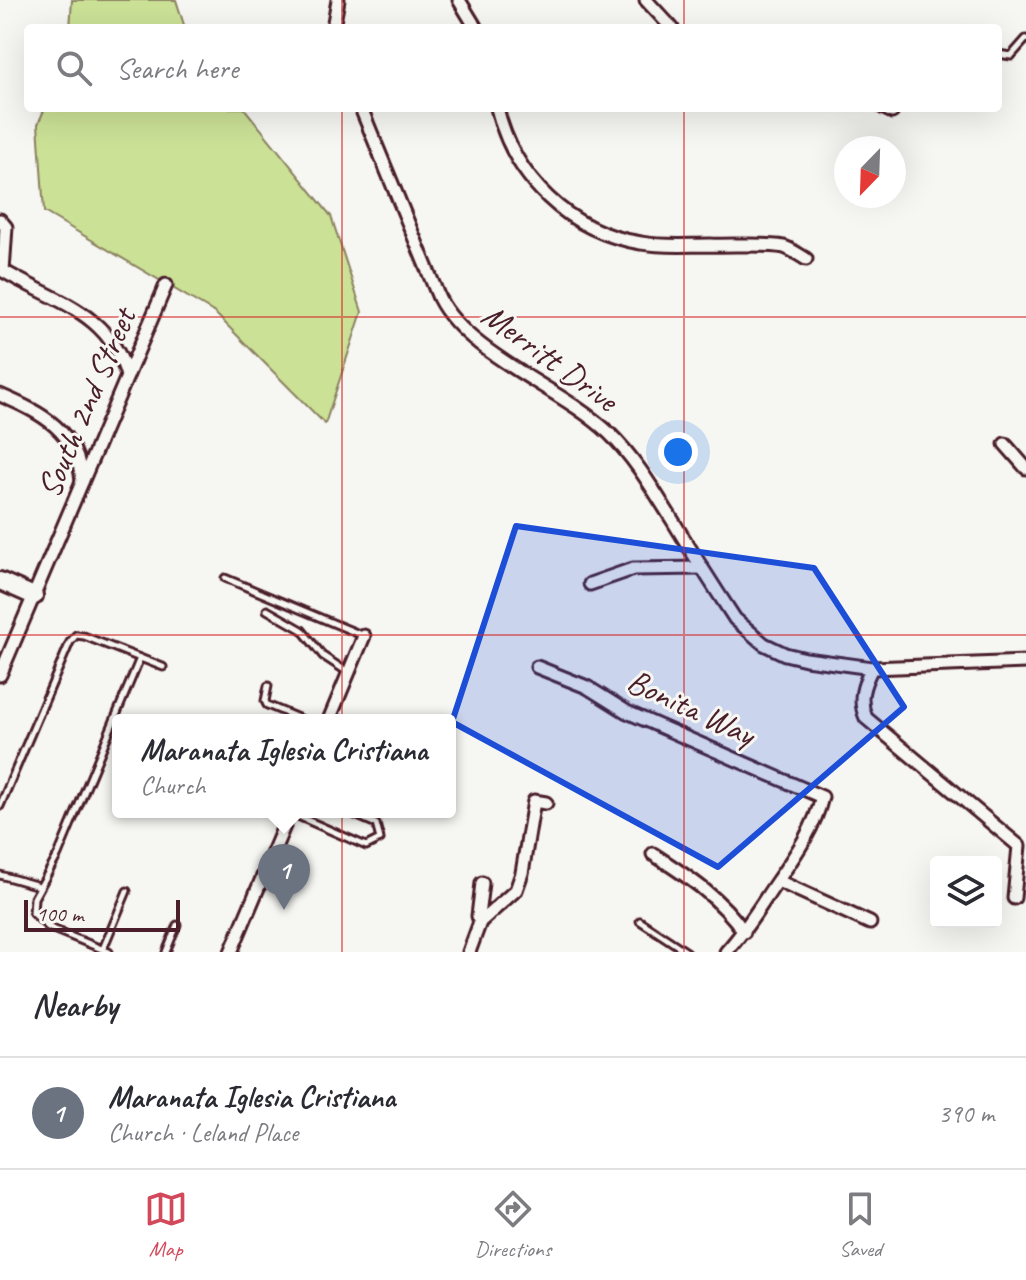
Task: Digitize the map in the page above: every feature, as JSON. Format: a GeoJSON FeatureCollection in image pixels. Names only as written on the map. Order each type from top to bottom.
{"type":"FeatureCollection","features":[{"type":"Feature","properties":{"kind":"street"},"geometry":{"type":"LineString","coordinates":[[334,24],[338,0]]}},
{"type":"Feature","properties":{"kind":"street"},"geometry":{"type":"LineString","coordinates":[[459,0],[474,24]]}},
{"type":"Feature","properties":{"kind":"street"},"geometry":{"type":"LineString","coordinates":[[646,0],[668,24]]}},
{"type":"Feature","properties":{"kind":"street","name":"Merritt Drive"},"geometry":{"type":"LineString","coordinates":[[363,112],[439,298],[449,315],[477,342],[579,407],[623,447],[735,619],[764,644],[795,657],[872,668],[1026,662]]}},
{"type":"Feature","properties":{"kind":"street"},"geometry":{"type":"LineString","coordinates":[[498,112],[515,158],[526,175],[556,205],[597,230],[645,244],[784,247],[806,259]]}},
{"type":"Feature","properties":{"kind":"street"},"geometry":{"type":"LineString","coordinates":[[0,220],[6,227],[1,270],[96,322],[113,342],[127,376]]}},
{"type":"Feature","properties":{"kind":"street","name":"South 2nd Street"},"geometry":{"type":"LineString","coordinates":[[0,675],[166,285]]}},
{"type":"Feature","properties":{"kind":"street"},"geometry":{"type":"LineString","coordinates":[[0,395],[40,413],[59,429],[73,450],[82,483]]}},
{"type":"Feature","properties":{"kind":"street"},"geometry":{"type":"LineString","coordinates":[[1005,444],[1026,468]]}},
{"type":"Feature","properties":{"kind":"street"},"geometry":{"type":"LineString","coordinates":[[590,584],[633,569],[702,568]]}},
{"type":"Feature","properties":{"kind":"street"},"geometry":{"type":"LineString","coordinates":[[0,581],[34,596]]}},
{"type":"Feature","properties":{"kind":"street"},"geometry":{"type":"LineString","coordinates":[[331,714],[364,636]]}},
{"type":"Feature","properties":{"kind":"street","name":"Bonita Way"},"geometry":{"type":"LineString","coordinates":[[537,667],[587,687],[627,712],[822,797],[818,815],[778,881]]}},
{"type":"Feature","properties":{"kind":"street"},"geometry":{"type":"LineString","coordinates":[[872,668],[862,691],[866,718],[1019,846],[1014,898]]}},
{"type":"Feature","properties":{"kind":"street"},"geometry":{"type":"LineString","coordinates":[[469,952],[479,928],[516,890],[522,873],[534,801],[546,803]]}},
{"type":"Feature","properties":{"kind":"street"},"geometry":{"type":"LineString","coordinates":[[231,952],[287,818]]}},
{"type":"Feature","properties":{"kind":"street"},"geometry":{"type":"LineString","coordinates":[[653,854],[693,880],[731,913],[744,932]]}},
{"type":"Feature","properties":{"kind":"street"},"geometry":{"type":"LineString","coordinates":[[726,952],[744,932],[778,881],[870,923]]}},
{"type":"Feature","properties":{"kind":"street"},"geometry":{"type":"LineString","coordinates":[[479,928],[482,883]]}},
{"type":"Feature","properties":{"kind":"lane"},"geometry":{"type":"LineString","coordinates":[[1002,55],[1011,56],[1026,39]]}},
{"type":"Feature","properties":{"kind":"lane"},"geometry":{"type":"LineString","coordinates":[[225,578],[364,636]]}},
{"type":"Feature","properties":{"kind":"lane"},"geometry":{"type":"LineString","coordinates":[[267,610],[302,630],[323,656],[350,673]]}},
{"type":"Feature","properties":{"kind":"lane"},"geometry":{"type":"LineString","coordinates":[[0,806],[70,642],[76,635],[163,667]]}},
{"type":"Feature","properties":{"kind":"lane"},"geometry":{"type":"LineString","coordinates":[[117,714],[140,658]]}},
{"type":"Feature","properties":{"kind":"lane"},"geometry":{"type":"LineString","coordinates":[[268,686],[267,705],[289,714]]}},
{"type":"Feature","properties":{"kind":"lane"},"geometry":{"type":"LineString","coordinates":[[112,725],[58,855],[39,886],[33,913],[48,927],[106,951],[127,891]]}},
{"type":"Feature","properties":{"kind":"lane"},"geometry":{"type":"LineString","coordinates":[[303,818],[366,846],[380,839],[376,824],[362,818]]}},
{"type":"Feature","properties":{"kind":"lane"},"geometry":{"type":"LineString","coordinates":[[0,875],[39,886]]}},
{"type":"Feature","properties":{"kind":"lane"},"geometry":{"type":"LineString","coordinates":[[640,921],[687,952]]}},
{"type":"Feature","properties":{"kind":"lane"},"geometry":{"type":"LineString","coordinates":[[166,952],[177,925]]}},
{"type":"Feature","properties":{"kind":"highlighted area"},"geometry":{"type":"Polygon","coordinates":[[[516,526],[814,568],[904,707],[718,867],[452,722],[516,526]]]}},
{"type":"Feature","properties":{"kind":"green space"},"geometry":{"type":"Polygon","coordinates":[[[72,0],[176,0],[184,24],[70,24],[72,0]]]}},
{"type":"Feature","properties":{"kind":"green space"},"geometry":{"type":"Polygon","coordinates":[[[43,112],[247,112],[331,216],[362,312],[325,424],[215,313],[44,212],[38,124],[43,112]]]}},
{"type":"Feature","properties":{"kind":"place","name":"Maranata Iglesia Cristiana"},"geometry":{"type":"Point","coordinates":[284,910]}}]}
